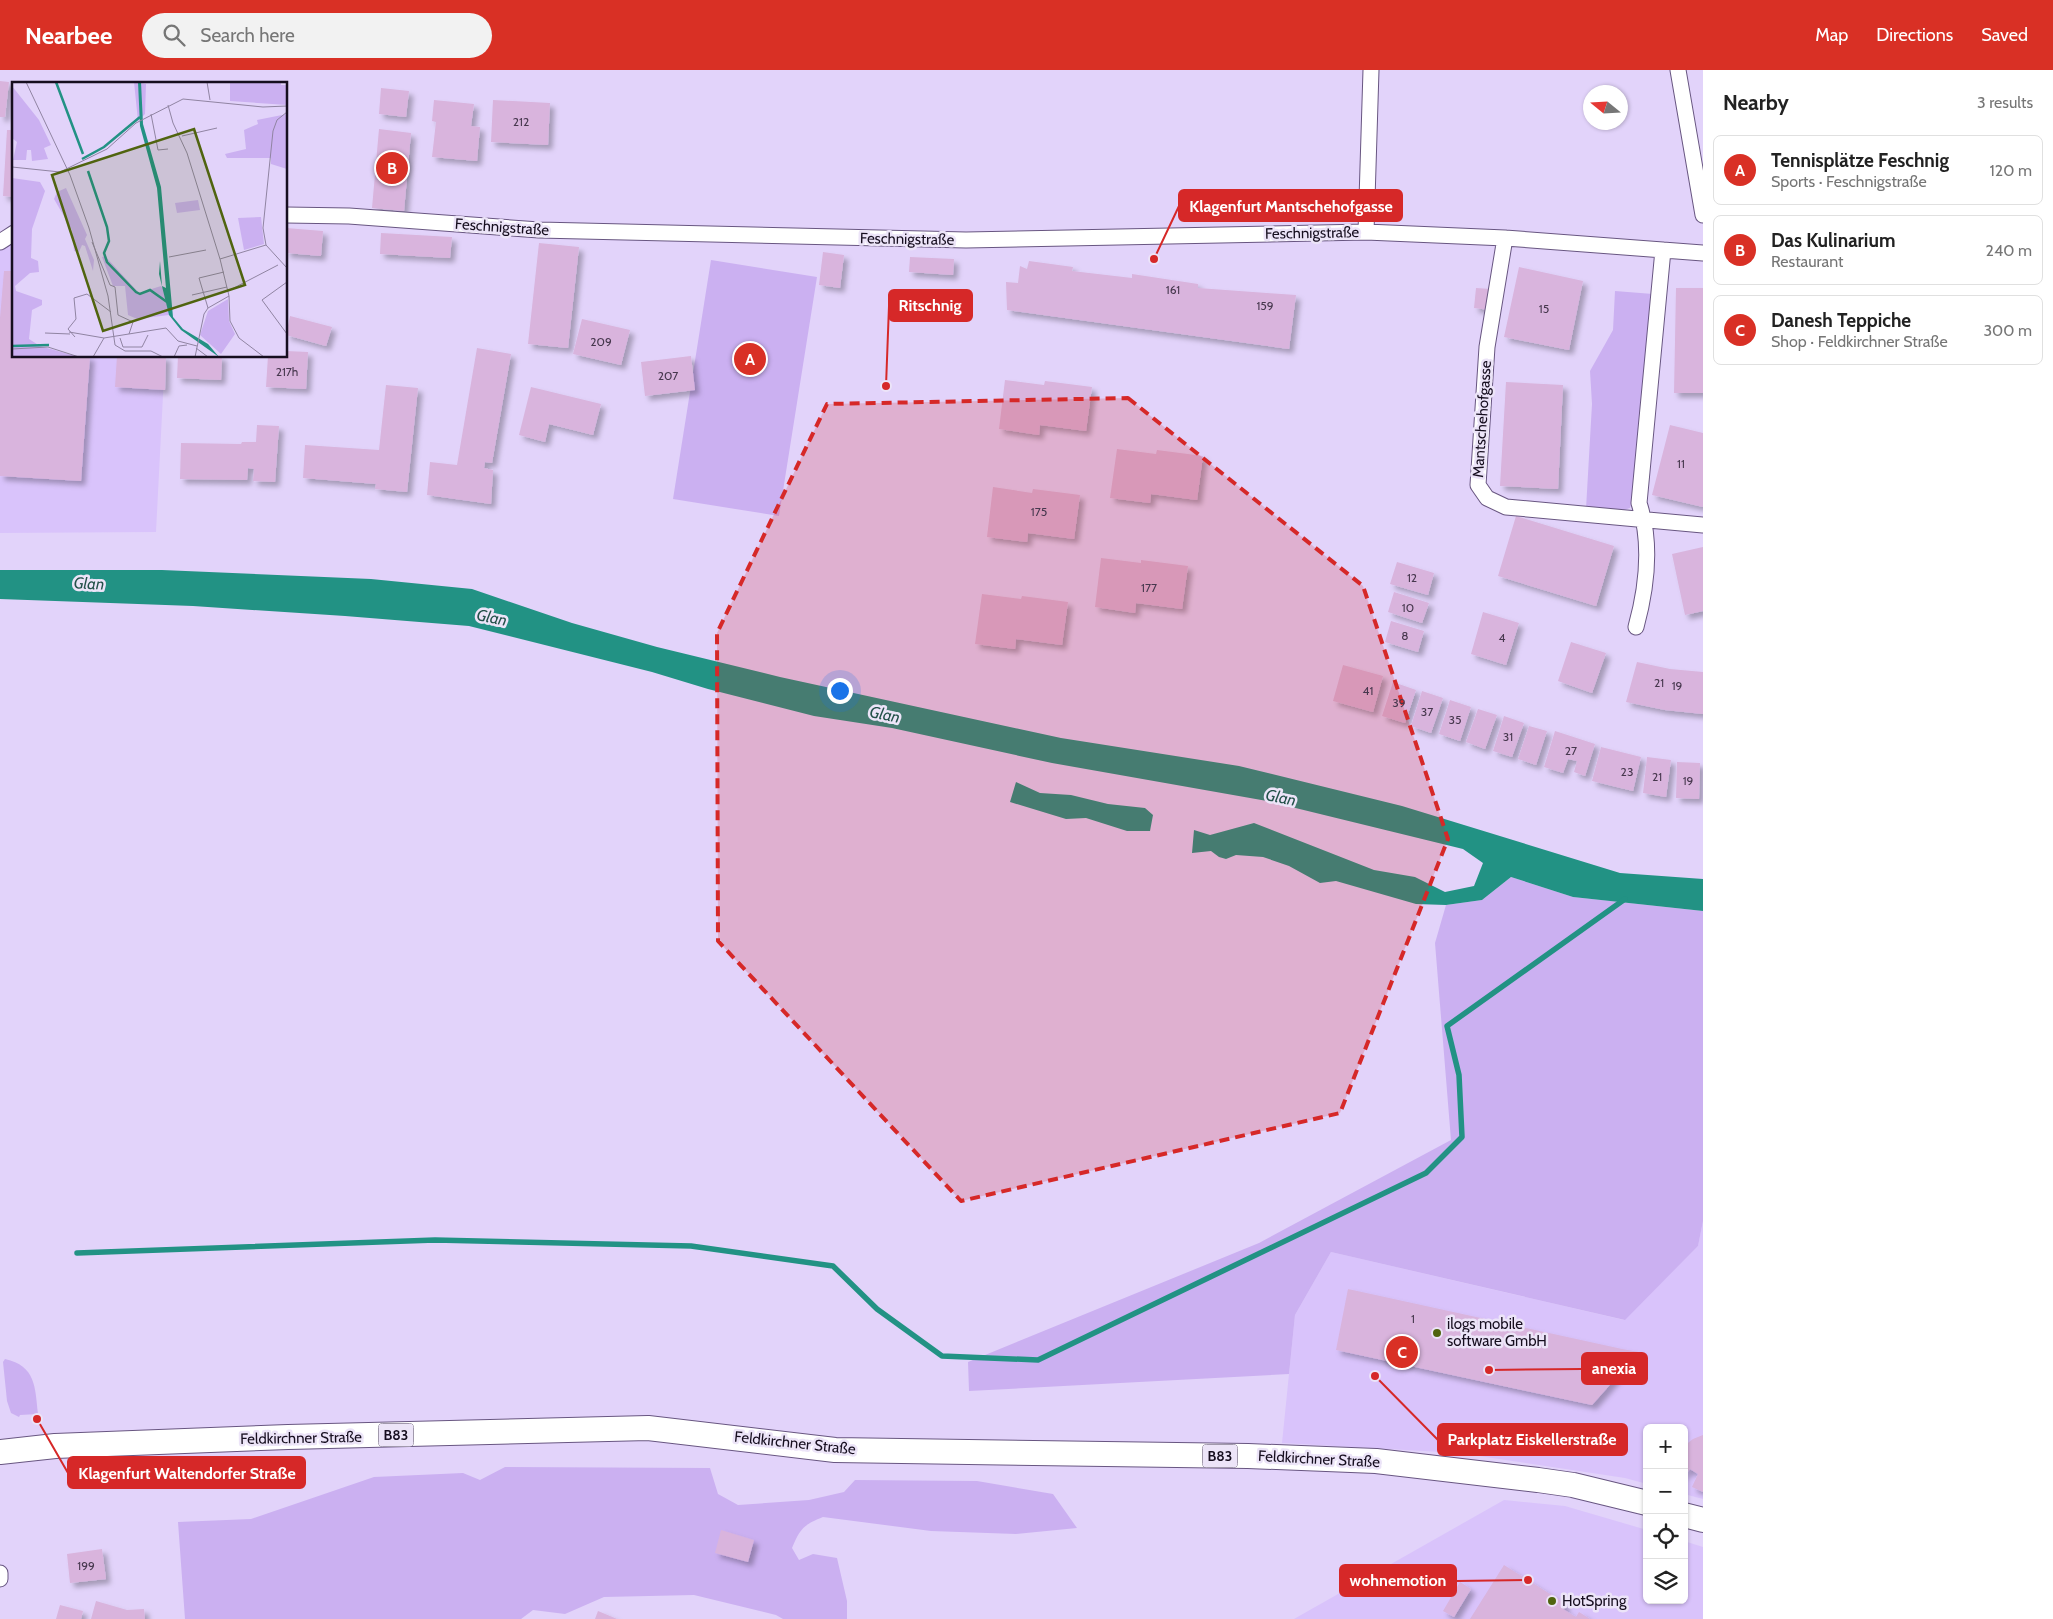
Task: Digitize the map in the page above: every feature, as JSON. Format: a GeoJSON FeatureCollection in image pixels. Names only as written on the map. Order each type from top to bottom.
{"type":"FeatureCollection","features":[{"type":"Feature","properties":{"kind":"main road","name":"Feldkirchner Straße"},"geometry":{"type":"LineString","coordinates":[[0,1452],[55,1446],[288,1437],[648,1428],[835,1450],[1248,1456],[1376,1461],[1484,1472],[1573,1485],[1643,1503]]}},
{"type":"Feature","properties":{"kind":"main road"},"geometry":{"type":"LineString","coordinates":[[1688,1516],[1703,1520]]}},
{"type":"Feature","properties":{"kind":"street","name":"Feschnigstraße"},"geometry":{"type":"LineString","coordinates":[[288,215],[350,216],[548,231],[966,240],[1366,232],[1371,70]]}},
{"type":"Feature","properties":{"kind":"street"},"geometry":{"type":"LineString","coordinates":[[1678,70],[1703,215]]}},
{"type":"Feature","properties":{"kind":"street"},"geometry":{"type":"LineString","coordinates":[[1366,232],[1505,238],[1703,253]]}},
{"type":"Feature","properties":{"kind":"street"},"geometry":{"type":"LineString","coordinates":[[0,242],[12,234]]}},
{"type":"Feature","properties":{"kind":"street","name":"Mantschehofgasse"},"geometry":{"type":"LineString","coordinates":[[1505,238],[1487,347],[1478,485],[1488,498],[1506,507],[1703,525]]}},
{"type":"Feature","properties":{"kind":"street"},"geometry":{"type":"LineString","coordinates":[[1636,626],[1646,582],[1645,521],[1639,503],[1663,250]]}},
{"type":"Feature","properties":{"kind":"street"},"geometry":{"type":"LineString","coordinates":[[0,1573],[0,1579]]}},
{"type":"Feature","properties":{"kind":"highlighted area"},"geometry":{"type":"Polygon","coordinates":[[[1128,398],[1363,586],[1448,839],[1340,1113],[961,1201],[718,941],[717,633],[827,404],[1128,398]]]}},
{"type":"Feature","properties":{"kind":"shaded area"},"geometry":{"type":"Polygon","coordinates":[[[12,242],[12,358],[165,358],[156,532],[0,533],[0,249],[12,242]]]}},
{"type":"Feature","properties":{"kind":"shaded area"},"geometry":{"type":"Polygon","coordinates":[[[711,260],[817,277],[779,516],[673,499],[711,260]]]}},
{"type":"Feature","properties":{"kind":"shaded area"},"geometry":{"type":"Polygon","coordinates":[[[1615,291],[1653,294],[1635,488],[1630,508],[1618,512],[1586,509],[1592,404],[1590,371],[1613,330],[1615,291]]]}},
{"type":"Feature","properties":{"kind":"shaded area"},"geometry":{"type":"Polygon","coordinates":[[[1511,877],[1573,897],[1703,911],[1703,1221],[1698,1246],[1625,1320],[1331,1252],[1295,1315],[1289,1374],[969,1391],[968,1362],[1259,1243],[1451,1140],[1435,943],[1446,905],[1482,900],[1511,877]]]}},
{"type":"Feature","properties":{"kind":"shaded area"},"geometry":{"type":"Polygon","coordinates":[[[1703,1221],[1703,1499],[1688,1495],[1688,1424],[1643,1424],[1643,1483],[1625,1478],[1459,1453],[1282,1443],[1295,1315],[1331,1252],[1624,1320],[1698,1246],[1703,1221]]]}},
{"type":"Feature","properties":{"kind":"shaded area"},"geometry":{"type":"Polygon","coordinates":[[[5,1359],[15,1362],[28,1372],[36,1395],[38,1414],[20,1415],[19,1417],[11,1413],[7,1401],[3,1362],[5,1359]]]}},
{"type":"Feature","properties":{"kind":"shaded area"},"geometry":{"type":"Polygon","coordinates":[[[505,1467],[710,1468],[718,1494],[738,1505],[809,1500],[844,1492],[855,1480],[977,1481],[1053,1494],[1077,1528],[1016,1534],[931,1531],[823,1517],[803,1528],[792,1548],[799,1560],[813,1554],[837,1558],[847,1601],[847,1619],[783,1619],[776,1615],[694,1595],[604,1597],[565,1614],[533,1610],[521,1619],[185,1619],[178,1522],[251,1519],[374,1477],[463,1473],[480,1480],[505,1467]]]}},
{"type":"Feature","properties":{"kind":"shaded area"},"geometry":{"type":"Polygon","coordinates":[[[1504,1500],[1565,1506],[1643,1529],[1643,1604],[1688,1604],[1688,1542],[1703,1547],[1703,1619],[1294,1619],[1504,1500]]]}},
{"type":"Feature","properties":{"kind":"water","name":"Glan"},"geometry":{"type":"Polygon","coordinates":[[[0,570],[162,570],[371,579],[472,589],[572,623],[657,647],[780,677],[1061,738],[1239,766],[1402,806],[1620,873],[1703,879],[1703,911],[1573,897],[1511,877],[1482,900],[1446,905],[1416,904],[1336,881],[1320,883],[1289,866],[1263,857],[1236,855],[1226,859],[1219,857],[1211,851],[1192,853],[1194,830],[1210,835],[1254,823],[1374,870],[1415,877],[1445,892],[1474,886],[1483,863],[1463,849],[1267,801],[1052,763],[892,728],[814,716],[708,689],[652,672],[469,626],[193,606],[0,599],[0,570]]]}},
{"type":"Feature","properties":{"kind":"water"},"geometry":{"type":"Polygon","coordinates":[[[1016,782],[1040,793],[1071,795],[1108,804],[1145,808],[1153,815],[1150,831],[1127,831],[1086,818],[1066,819],[1010,802],[1016,782]]]}},
{"type":"Feature","properties":{"kind":"building"},"geometry":{"type":"Polygon","coordinates":[[[0,81],[9,82],[5,117],[0,117],[0,81]]]}},
{"type":"Feature","properties":{"kind":"building"},"geometry":{"type":"Polygon","coordinates":[[[381,88],[409,91],[406,117],[379,114],[381,88]]]}},
{"type":"Feature","properties":{"kind":"building"},"geometry":{"type":"Polygon","coordinates":[[[434,100],[474,104],[471,126],[480,127],[477,161],[432,157],[436,122],[432,121],[434,100]]]}},
{"type":"Feature","properties":{"kind":"building"},"geometry":{"type":"Polygon","coordinates":[[[493,100],[550,103],[548,145],[491,142],[493,100]]]}},
{"type":"Feature","properties":{"kind":"building"},"geometry":{"type":"Polygon","coordinates":[[[379,129],[411,133],[404,211],[372,208],[379,129]]]}},
{"type":"Feature","properties":{"kind":"building"},"geometry":{"type":"Polygon","coordinates":[[[7,130],[12,130],[12,197],[3,196],[7,130]]]}},
{"type":"Feature","properties":{"kind":"building"},"geometry":{"type":"Polygon","coordinates":[[[288,228],[323,231],[321,256],[288,253],[288,228]]]}},
{"type":"Feature","properties":{"kind":"building"},"geometry":{"type":"Polygon","coordinates":[[[381,233],[452,237],[450,258],[380,254],[381,233]]]}},
{"type":"Feature","properties":{"kind":"building"},"geometry":{"type":"Polygon","coordinates":[[[539,243],[579,247],[568,348],[528,344],[539,243]]]}},
{"type":"Feature","properties":{"kind":"building"},"geometry":{"type":"Polygon","coordinates":[[[823,252],[844,255],[840,288],[819,285],[823,252]]]}},
{"type":"Feature","properties":{"kind":"building"},"geometry":{"type":"Polygon","coordinates":[[[910,257],[954,259],[953,275],[909,272],[910,257]]]}},
{"type":"Feature","properties":{"kind":"building"},"geometry":{"type":"Polygon","coordinates":[[[1029,261],[1073,267],[1072,271],[1132,278],[1132,274],[1198,284],[1198,288],[1296,295],[1289,349],[1007,310],[1006,282],[1018,283],[1020,266],[1027,269],[1029,261]]]}},
{"type":"Feature","properties":{"kind":"building"},"geometry":{"type":"Polygon","coordinates":[[[1519,267],[1583,281],[1569,350],[1504,337],[1519,267]]]}},
{"type":"Feature","properties":{"kind":"building"},"geometry":{"type":"Polygon","coordinates":[[[4,271],[12,271],[12,358],[90,358],[81,481],[0,476],[0,318],[4,271]]]}},
{"type":"Feature","properties":{"kind":"building"},"geometry":{"type":"Polygon","coordinates":[[[1476,288],[1491,289],[1490,310],[1474,308],[1476,288]]]}},
{"type":"Feature","properties":{"kind":"building"},"geometry":{"type":"Polygon","coordinates":[[[1676,288],[1703,288],[1703,393],[1674,393],[1676,288]]]}},
{"type":"Feature","properties":{"kind":"building"},"geometry":{"type":"Polygon","coordinates":[[[290,316],[332,327],[326,346],[288,336],[290,316]]]}},
{"type":"Feature","properties":{"kind":"building"},"geometry":{"type":"Polygon","coordinates":[[[582,319],[630,330],[621,365],[573,354],[582,319]]]}},
{"type":"Feature","properties":{"kind":"building"},"geometry":{"type":"Polygon","coordinates":[[[477,348],[511,354],[492,463],[485,462],[484,468],[493,470],[491,504],[427,495],[430,462],[457,465],[477,348]]]}},
{"type":"Feature","properties":{"kind":"building"},"geometry":{"type":"Polygon","coordinates":[[[288,351],[308,352],[306,389],[266,387],[268,358],[288,358],[288,351]]]}},
{"type":"Feature","properties":{"kind":"building"},"geometry":{"type":"Polygon","coordinates":[[[691,356],[695,390],[645,396],[641,362],[691,356]]]}},
{"type":"Feature","properties":{"kind":"building"},"geometry":{"type":"Polygon","coordinates":[[[117,358],[166,358],[165,390],[115,387],[117,358]]]}},
{"type":"Feature","properties":{"kind":"building"},"geometry":{"type":"Polygon","coordinates":[[[178,358],[222,358],[221,380],[177,378],[178,358]]]}},
{"type":"Feature","properties":{"kind":"building"},"geometry":{"type":"Polygon","coordinates":[[[1005,380],[1044,385],[1045,381],[1092,387],[1086,431],[1040,425],[1039,435],[999,429],[1005,380]]]}},
{"type":"Feature","properties":{"kind":"building"},"geometry":{"type":"Polygon","coordinates":[[[1506,382],[1563,385],[1558,489],[1500,486],[1506,382]]]}},
{"type":"Feature","properties":{"kind":"building"},"geometry":{"type":"Polygon","coordinates":[[[386,385],[418,388],[407,492],[375,489],[376,484],[303,478],[305,445],[379,450],[386,385]]]}},
{"type":"Feature","properties":{"kind":"building"},"geometry":{"type":"Polygon","coordinates":[[[531,387],[601,404],[593,435],[549,424],[545,442],[519,435],[531,387]]]}},
{"type":"Feature","properties":{"kind":"building"},"geometry":{"type":"Polygon","coordinates":[[[257,425],[279,426],[275,482],[253,481],[254,469],[248,468],[247,480],[180,479],[181,443],[241,444],[242,442],[256,442],[257,425]]]}},
{"type":"Feature","properties":{"kind":"building"},"geometry":{"type":"Polygon","coordinates":[[[1670,425],[1703,433],[1703,507],[1652,495],[1670,425]]]}},
{"type":"Feature","properties":{"kind":"building"},"geometry":{"type":"Polygon","coordinates":[[[1117,449],[1156,454],[1157,450],[1203,456],[1197,500],[1151,494],[1150,503],[1110,498],[1117,449]]]}},
{"type":"Feature","properties":{"kind":"building"},"geometry":{"type":"Polygon","coordinates":[[[993,487],[1032,493],[1033,489],[1080,495],[1074,539],[1028,533],[1027,542],[987,537],[993,487]]]}},
{"type":"Feature","properties":{"kind":"building"},"geometry":{"type":"Polygon","coordinates":[[[1516,516],[1614,546],[1596,606],[1498,576],[1516,516]]]}},
{"type":"Feature","properties":{"kind":"building"},"geometry":{"type":"Polygon","coordinates":[[[1703,547],[1703,611],[1685,615],[1672,554],[1703,547]]]}},
{"type":"Feature","properties":{"kind":"building"},"geometry":{"type":"Polygon","coordinates":[[[1101,558],[1141,563],[1141,560],[1188,566],[1182,609],[1136,603],[1135,613],[1095,607],[1101,558]]]}},
{"type":"Feature","properties":{"kind":"building"},"geometry":{"type":"Polygon","coordinates":[[[1397,562],[1434,573],[1428,595],[1390,584],[1397,562]]]}},
{"type":"Feature","properties":{"kind":"building"},"geometry":{"type":"Polygon","coordinates":[[[1394,592],[1429,603],[1422,623],[1388,612],[1394,592]]]}},
{"type":"Feature","properties":{"kind":"building"},"geometry":{"type":"Polygon","coordinates":[[[982,594],[1021,599],[1022,596],[1068,602],[1062,645],[1016,639],[1015,649],[975,644],[982,594]]]}},
{"type":"Feature","properties":{"kind":"building"},"geometry":{"type":"Polygon","coordinates":[[[1483,612],[1519,623],[1506,665],[1471,654],[1483,612]]]}},
{"type":"Feature","properties":{"kind":"building"},"geometry":{"type":"Polygon","coordinates":[[[1391,621],[1424,631],[1418,652],[1385,642],[1391,621]]]}},
{"type":"Feature","properties":{"kind":"building"},"geometry":{"type":"Polygon","coordinates":[[[1571,642],[1606,653],[1592,693],[1558,681],[1571,642]]]}},
{"type":"Feature","properties":{"kind":"building"},"geometry":{"type":"Polygon","coordinates":[[[1637,662],[1670,669],[1703,672],[1703,714],[1665,710],[1626,702],[1637,662]]]}},
{"type":"Feature","properties":{"kind":"building"},"geometry":{"type":"Polygon","coordinates":[[[1343,665],[1383,676],[1373,712],[1333,701],[1343,665]]]}},
{"type":"Feature","properties":{"kind":"building"},"geometry":{"type":"Polygon","coordinates":[[[1393,682],[1416,690],[1405,723],[1382,716],[1393,682]]]}},
{"type":"Feature","properties":{"kind":"building"},"geometry":{"type":"Polygon","coordinates":[[[1422,691],[1443,698],[1431,733],[1411,726],[1422,691]]]}},
{"type":"Feature","properties":{"kind":"building"},"geometry":{"type":"Polygon","coordinates":[[[1450,700],[1471,707],[1460,741],[1439,734],[1450,700]]]}},
{"type":"Feature","properties":{"kind":"building"},"geometry":{"type":"Polygon","coordinates":[[[1478,709],[1497,715],[1485,749],[1466,742],[1478,709]]]}},
{"type":"Feature","properties":{"kind":"building"},"geometry":{"type":"Polygon","coordinates":[[[1504,716],[1524,723],[1512,757],[1493,751],[1504,716]]]}},
{"type":"Feature","properties":{"kind":"building"},"geometry":{"type":"Polygon","coordinates":[[[1529,726],[1547,731],[1536,765],[1518,759],[1529,726]]]}},
{"type":"Feature","properties":{"kind":"building"},"geometry":{"type":"Polygon","coordinates":[[[1555,731],[1595,744],[1585,776],[1574,772],[1577,761],[1568,759],[1563,773],[1544,767],[1555,731]]]}},
{"type":"Feature","properties":{"kind":"building"},"geometry":{"type":"Polygon","coordinates":[[[1601,747],[1641,757],[1633,791],[1592,781],[1601,747]]]}},
{"type":"Feature","properties":{"kind":"building"},"geometry":{"type":"Polygon","coordinates":[[[1647,757],[1671,760],[1666,797],[1643,793],[1647,757]]]}},
{"type":"Feature","properties":{"kind":"building"},"geometry":{"type":"Polygon","coordinates":[[[1677,762],[1700,763],[1699,799],[1676,798],[1677,762]]]}},
{"type":"Feature","properties":{"kind":"building"},"geometry":{"type":"Polygon","coordinates":[[[1348,1289],[1639,1352],[1592,1405],[1336,1350],[1348,1289]]]}},
{"type":"Feature","properties":{"kind":"building"},"geometry":{"type":"Polygon","coordinates":[[[1703,1435],[1703,1492],[1692,1487],[1698,1474],[1690,1469],[1688,1471],[1688,1443],[1703,1435]]]}},
{"type":"Feature","properties":{"kind":"building"},"geometry":{"type":"Polygon","coordinates":[[[721,1530],[754,1540],[748,1562],[715,1553],[721,1530]]]}},
{"type":"Feature","properties":{"kind":"building"},"geometry":{"type":"Polygon","coordinates":[[[102,1549],[106,1579],[70,1583],[67,1554],[102,1549]]]}},
{"type":"Feature","properties":{"kind":"building"},"geometry":{"type":"Polygon","coordinates":[[[1504,1565],[1566,1604],[1563,1609],[1576,1617],[1579,1612],[1590,1619],[1470,1619],[1504,1565]]]}},
{"type":"Feature","properties":{"kind":"building"},"geometry":{"type":"Polygon","coordinates":[[[1460,1582],[1471,1589],[1454,1617],[1443,1611],[1460,1582]]]}},
{"type":"Feature","properties":{"kind":"building"},"geometry":{"type":"Polygon","coordinates":[[[96,1601],[127,1610],[144,1609],[145,1619],[91,1619],[96,1601]]]}},
{"type":"Feature","properties":{"kind":"building"},"geometry":{"type":"Polygon","coordinates":[[[60,1605],[83,1611],[81,1619],[56,1619],[60,1605]]]}},
{"type":"Feature","properties":{"kind":"building"},"geometry":{"type":"Polygon","coordinates":[[[598,1611],[617,1619],[595,1619],[598,1611]]]}},
{"type":"Feature","properties":{"kind":"waterway"},"geometry":{"type":"LineString","coordinates":[[77,1253],[435,1240],[691,1246],[833,1266],[877,1309],[942,1356],[1038,1360],[1426,1173],[1462,1137],[1459,1075],[1447,1026],[1625,899]]}},
{"type":"Feature","properties":{"kind":"place","name":"Das Kulinarium"},"geometry":{"type":"Point","coordinates":[392,168]}},
{"type":"Feature","properties":{"kind":"place","name":"Klagenfurt Mantschehofgasse"},"geometry":{"type":"Point","coordinates":[1154,259]}},
{"type":"Feature","properties":{"kind":"place","name":"Tennisplätze Feschnig"},"geometry":{"type":"Point","coordinates":[750,359]}},
{"type":"Feature","properties":{"kind":"place","name":"Ritschnig"},"geometry":{"type":"Point","coordinates":[886,386]}},
{"type":"Feature","properties":{"kind":"place","name":"ilogs mobile software GmbH"},"geometry":{"type":"Point","coordinates":[1437,1333]}},
{"type":"Feature","properties":{"kind":"place","name":"Danesh Teppiche"},"geometry":{"type":"Point","coordinates":[1402,1352]}},
{"type":"Feature","properties":{"kind":"place","name":"anexia"},"geometry":{"type":"Point","coordinates":[1489,1370]}},
{"type":"Feature","properties":{"kind":"place","name":"Parkplatz Eiskellerstraße"},"geometry":{"type":"Point","coordinates":[1375,1376]}},
{"type":"Feature","properties":{"kind":"place","name":"Klagenfurt Waltendorfer Straße"},"geometry":{"type":"Point","coordinates":[37,1419]}},
{"type":"Feature","properties":{"kind":"place","name":"wohnemotion"},"geometry":{"type":"Point","coordinates":[1528,1580]}},
{"type":"Feature","properties":{"kind":"place","name":"HotSpring"},"geometry":{"type":"Point","coordinates":[1552,1601]}}]}
